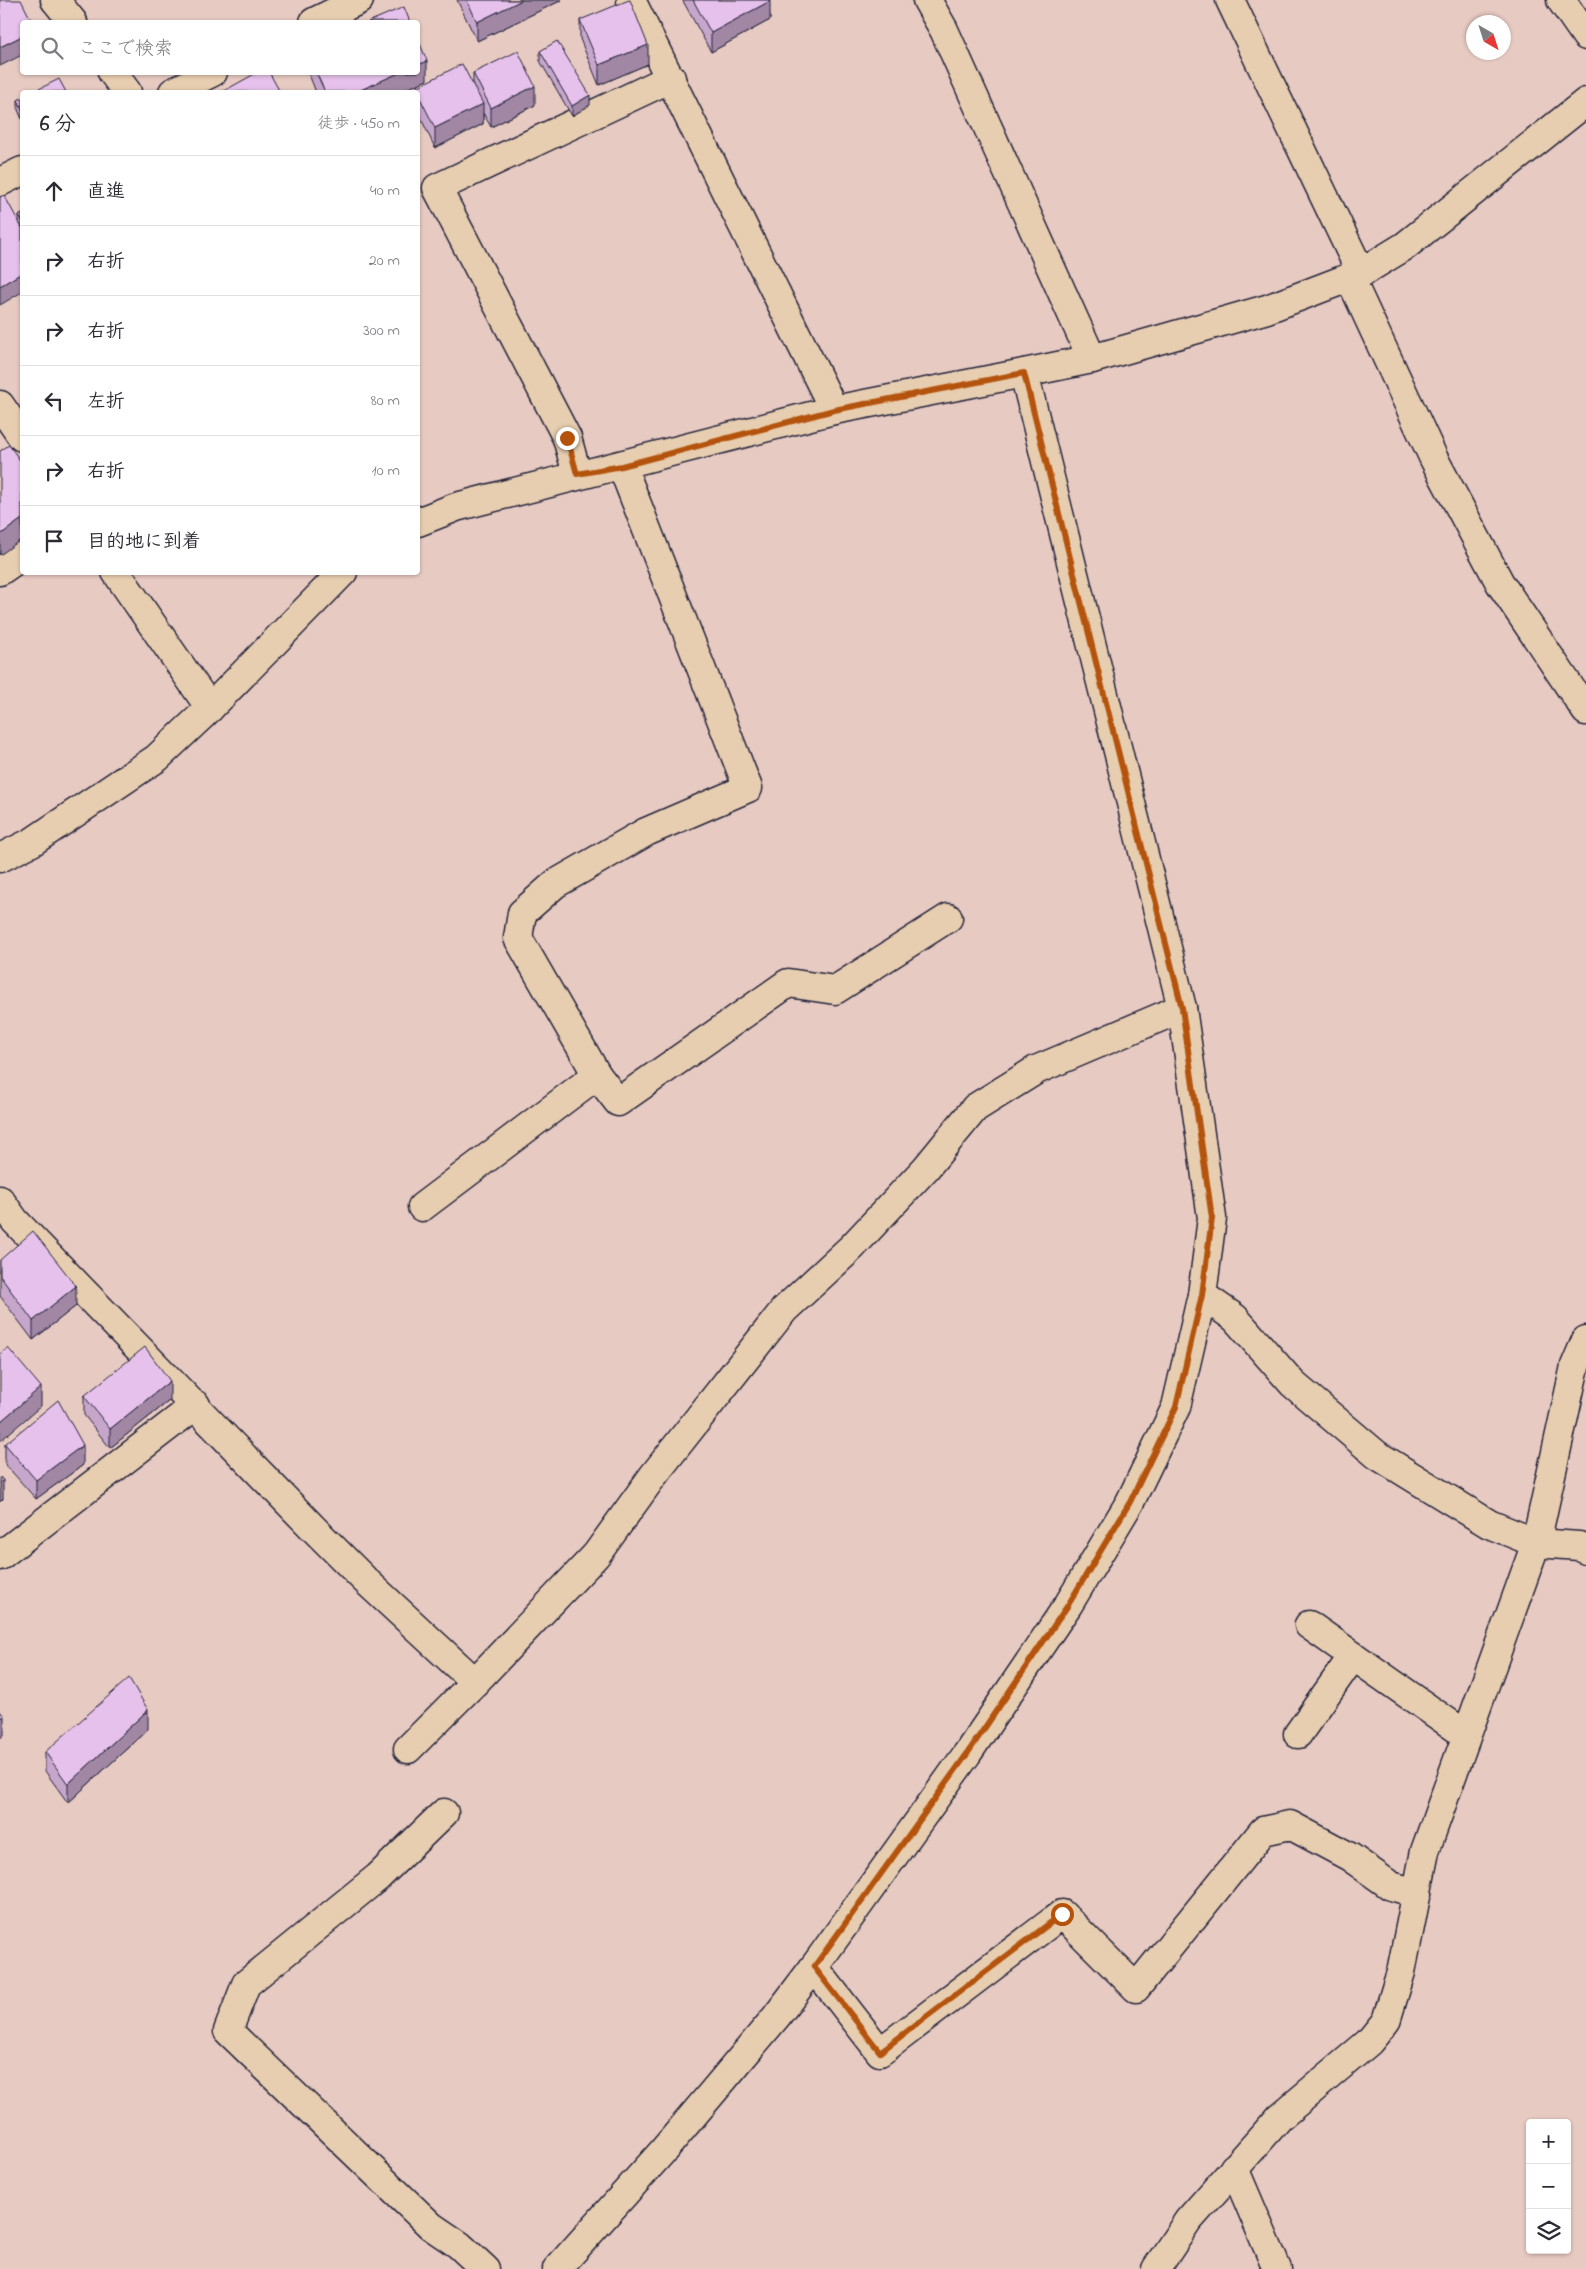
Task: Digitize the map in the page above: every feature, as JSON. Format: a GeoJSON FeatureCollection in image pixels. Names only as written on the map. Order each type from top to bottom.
{"type":"FeatureCollection","features":[{"type":"Feature","properties":{"kind":"street"},"geometry":{"type":"LineString","coordinates":[[55,0],[71,20]]}},
{"type":"Feature","properties":{"kind":"street"},"geometry":{"type":"LineString","coordinates":[[321,12],[359,0]]}},
{"type":"Feature","properties":{"kind":"street"},"geometry":{"type":"LineString","coordinates":[[631,0],[834,410]]}},
{"type":"Feature","properties":{"kind":"street"},"geometry":{"type":"LineString","coordinates":[[927,0],[944,30],[1092,359]]}},
{"type":"Feature","properties":{"kind":"street"},"geometry":{"type":"LineString","coordinates":[[1230,0],[1355,276],[1434,459],[1500,584],[1586,711]]}},
{"type":"Feature","properties":{"kind":"street"},"geometry":{"type":"LineString","coordinates":[[1561,0],[1586,36]]}},
{"type":"Feature","properties":{"kind":"street"},"geometry":{"type":"LineString","coordinates":[[114,75],[126,90]]}},
{"type":"Feature","properties":{"kind":"street"},"geometry":{"type":"LineString","coordinates":[[177,90],[207,75]]}},
{"type":"Feature","properties":{"kind":"street"},"geometry":{"type":"LineString","coordinates":[[577,474],[567,438],[427,193],[671,78]]}},
{"type":"Feature","properties":{"kind":"street"},"geometry":{"type":"LineString","coordinates":[[420,521],[456,507],[577,474],[622,466],[834,410],[1092,359],[1267,309],[1355,276],[1405,246],[1586,102]]}},
{"type":"Feature","properties":{"kind":"street"},"geometry":{"type":"LineString","coordinates":[[0,182],[20,171]]}},
{"type":"Feature","properties":{"kind":"street"},"geometry":{"type":"LineString","coordinates":[[557,2269],[663,2151],[776,2017],[973,1746],[1068,1605],[1130,1502],[1176,1407],[1202,1295],[1212,1218],[1182,1008],[1024,373]]}},
{"type":"Feature","properties":{"kind":"street"},"geometry":{"type":"LineString","coordinates":[[0,405],[20,434]]}},
{"type":"Feature","properties":{"kind":"street"},"geometry":{"type":"LineString","coordinates":[[622,466],[748,788],[646,832],[555,884],[522,913],[518,938],[597,1075],[618,1102],[788,984],[835,990],[948,918]]}},
{"type":"Feature","properties":{"kind":"street"},"geometry":{"type":"LineString","coordinates":[[0,571],[20,557]]}},
{"type":"Feature","properties":{"kind":"street"},"geometry":{"type":"LineString","coordinates":[[118,575],[210,708]]}},
{"type":"Feature","properties":{"kind":"street"},"geometry":{"type":"LineString","coordinates":[[0,858],[32,842],[157,758],[210,708],[340,575]]}},
{"type":"Feature","properties":{"kind":"street"},"geometry":{"type":"LineString","coordinates":[[408,1749],[596,1555],[654,1476],[784,1310],[852,1247],[926,1168],[976,1108],[1036,1070],[1182,1008]]}},
{"type":"Feature","properties":{"kind":"street"},"geometry":{"type":"LineString","coordinates":[[422,1207],[597,1075]]}},
{"type":"Feature","properties":{"kind":"street"},"geometry":{"type":"LineString","coordinates":[[5,1218],[196,1405],[365,1580],[475,1682]]}},
{"type":"Feature","properties":{"kind":"street"},"geometry":{"type":"LineString","coordinates":[[1202,1295],[1236,1318],[1293,1384],[1377,1455],[1489,1524],[1536,1543],[1579,1546],[1586,1550]]}},
{"type":"Feature","properties":{"kind":"street"},"geometry":{"type":"LineString","coordinates":[[1156,2269],[1188,2221],[1280,2117],[1369,2042],[1386,2021],[1401,1972],[1425,1851],[1536,1543],[1575,1366],[1586,1340]]}},
{"type":"Feature","properties":{"kind":"street"},"geometry":{"type":"LineString","coordinates":[[0,1556],[196,1405]]}},
{"type":"Feature","properties":{"kind":"street"},"geometry":{"type":"LineString","coordinates":[[1309,1625],[1466,1735]]}},
{"type":"Feature","properties":{"kind":"street"},"geometry":{"type":"LineString","coordinates":[[1298,1734],[1353,1656]]}},
{"type":"Feature","properties":{"kind":"street"},"geometry":{"type":"LineString","coordinates":[[444,1813],[378,1877],[246,1984],[228,2031],[431,2226],[459,2245],[485,2269]]}},
{"type":"Feature","properties":{"kind":"street"},"geometry":{"type":"LineString","coordinates":[[814,1967],[880,2052],[1062,1914],[1136,1988],[1263,1831],[1290,1825],[1350,1857],[1391,1886],[1417,1894]]}},
{"type":"Feature","properties":{"kind":"street"},"geometry":{"type":"LineString","coordinates":[[1234,2168],[1276,2269]]}},
{"type":"Feature","properties":{"kind":"building"},"geometry":{"type":"Polygon","coordinates":[[[0,0],[21,0],[31,20],[20,20],[20,37],[0,47],[0,0]]]}},
{"type":"Feature","properties":{"kind":"building"},"geometry":{"type":"Polygon","coordinates":[[[467,0],[522,0],[477,22],[467,0]]]}},
{"type":"Feature","properties":{"kind":"building"},"geometry":{"type":"Polygon","coordinates":[[[630,0],[648,45],[599,65],[580,20],[630,0]]]}},
{"type":"Feature","properties":{"kind":"building"},"geometry":{"type":"Polygon","coordinates":[[[693,0],[769,0],[770,1],[711,33],[693,0]]]}},
{"type":"Feature","properties":{"kind":"building"},"geometry":{"type":"Polygon","coordinates":[[[404,7],[409,20],[373,20],[404,7]]]}},
{"type":"Feature","properties":{"kind":"building"},"geometry":{"type":"Polygon","coordinates":[[[557,41],[590,95],[572,106],[540,51],[557,41]]]}},
{"type":"Feature","properties":{"kind":"building"},"geometry":{"type":"Polygon","coordinates":[[[420,44],[427,61],[420,64],[420,44]]]}},
{"type":"Feature","properties":{"kind":"building"},"geometry":{"type":"Polygon","coordinates":[[[518,51],[535,86],[491,108],[473,73],[518,51]]]}},
{"type":"Feature","properties":{"kind":"building"},"geometry":{"type":"Polygon","coordinates":[[[462,64],[483,104],[435,128],[420,98],[420,90],[415,88],[462,64]]]}},
{"type":"Feature","properties":{"kind":"building"},"geometry":{"type":"Polygon","coordinates":[[[253,75],[271,75],[279,90],[226,90],[253,75]]]}},
{"type":"Feature","properties":{"kind":"building"},"geometry":{"type":"Polygon","coordinates":[[[317,75],[394,75],[360,90],[324,90],[317,75]]]}},
{"type":"Feature","properties":{"kind":"building"},"geometry":{"type":"Polygon","coordinates":[[[59,79],[65,90],[37,90],[59,79]]]}},
{"type":"Feature","properties":{"kind":"building"},"geometry":{"type":"Polygon","coordinates":[[[4,195],[20,224],[20,274],[0,286],[0,197],[4,195]]]}},
{"type":"Feature","properties":{"kind":"building"},"geometry":{"type":"Polygon","coordinates":[[[9,445],[20,460],[20,520],[0,535],[0,451],[9,445]]]}},
{"type":"Feature","properties":{"kind":"building"},"geometry":{"type":"Polygon","coordinates":[[[33,1231],[76,1286],[33,1321],[0,1276],[0,1260],[33,1231]]]}},
{"type":"Feature","properties":{"kind":"building"},"geometry":{"type":"Polygon","coordinates":[[[145,1347],[170,1381],[110,1429],[84,1396],[145,1347]]]}},
{"type":"Feature","properties":{"kind":"building"},"geometry":{"type":"Polygon","coordinates":[[[8,1348],[41,1387],[0,1422],[0,1354],[8,1348]]]}},
{"type":"Feature","properties":{"kind":"building"},"geometry":{"type":"Polygon","coordinates":[[[58,1400],[83,1445],[36,1480],[5,1444],[58,1400]]]}},
{"type":"Feature","properties":{"kind":"building"},"geometry":{"type":"Polygon","coordinates":[[[129,1678],[148,1710],[68,1784],[45,1752],[129,1678]]]}},
{"type":"Feature","properties":{"kind":"building"},"geometry":{"type":"Polygon","coordinates":[[[0,1711],[4,1716],[0,1719],[0,1711]]]}},
{"type":"Feature","properties":{"kind":"route"},"geometry":{"type":"LineString","coordinates":[[567,438],[577,474],[622,466],[834,410],[1024,373],[1182,1008],[1212,1218],[1202,1295],[1176,1407],[1130,1502],[1068,1605],[967,1754],[814,1967],[880,2052],[1062,1914]]}}]}
